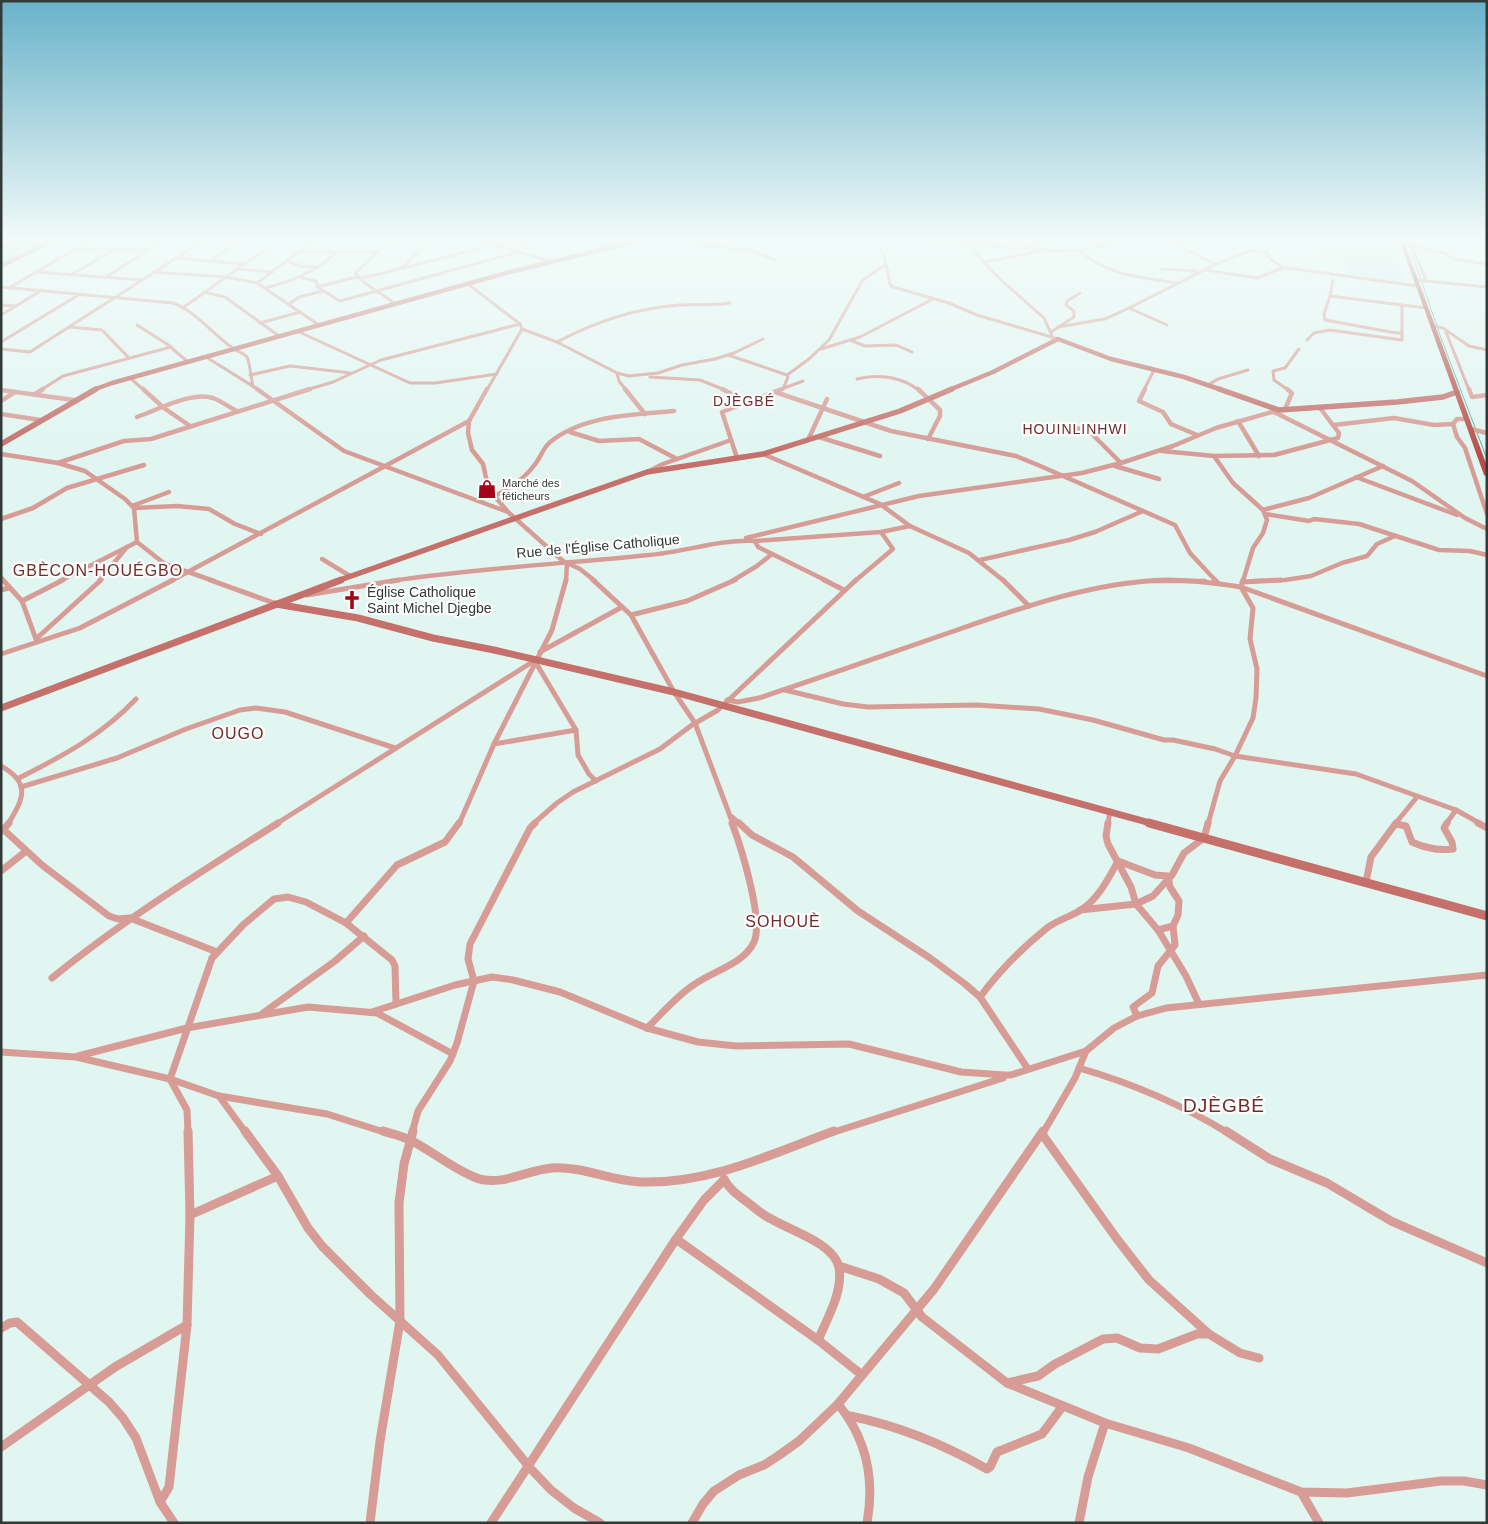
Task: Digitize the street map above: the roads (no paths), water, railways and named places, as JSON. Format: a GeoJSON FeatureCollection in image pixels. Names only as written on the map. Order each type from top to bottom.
{"type":"FeatureCollection","features":[{"type":"Feature","properties":{"kind":"main road"},"geometry":{"type":"LineString","coordinates":[[1427,310],[1467,419],[1475,430],[1487,475]]}},
{"type":"Feature","properties":{"kind":"street"},"geometry":{"type":"LineString","coordinates":[[1,342],[53,310]]}},
{"type":"Feature","properties":{"kind":"street"},"geometry":{"type":"LineString","coordinates":[[1,349],[30,352],[95,310]]}},
{"type":"Feature","properties":{"kind":"street"},"geometry":{"type":"LineString","coordinates":[[188,310],[234,349],[248,358],[253,387]]}},
{"type":"Feature","properties":{"kind":"street"},"geometry":{"type":"LineString","coordinates":[[242,310],[279,336]]}},
{"type":"Feature","properties":{"kind":"street"},"geometry":{"type":"LineString","coordinates":[[297,310],[319,325]]}},
{"type":"Feature","properties":{"kind":"street"},"geometry":{"type":"LineString","coordinates":[[1,444],[74,400],[100,387],[373,310]]}},
{"type":"Feature","properties":{"kind":"street"},"geometry":{"type":"LineString","coordinates":[[502,310],[520,324],[522,329],[557,342],[617,373],[629,376],[700,380],[748,402]]}},
{"type":"Feature","properties":{"kind":"street"},"geometry":{"type":"LineString","coordinates":[[557,342],[580,331],[645,310]]}},
{"type":"Feature","properties":{"kind":"street"},"geometry":{"type":"LineString","coordinates":[[783,389],[788,377],[787,375],[829,340],[846,310]]}},
{"type":"Feature","properties":{"kind":"street"},"geometry":{"type":"LineString","coordinates":[[819,350],[850,340],[910,310]]}},
{"type":"Feature","properties":{"kind":"street"},"geometry":{"type":"LineString","coordinates":[[967,310],[977,315],[1055,338],[1111,359],[1208,385],[1279,410],[1327,440],[1412,481],[1465,518]]}},
{"type":"Feature","properties":{"kind":"street"},"geometry":{"type":"LineString","coordinates":[[1035,310],[1044,318],[1055,338]]}},
{"type":"Feature","properties":{"kind":"street"},"geometry":{"type":"LineString","coordinates":[[1051,332],[1074,317],[1073,310]]}},
{"type":"Feature","properties":{"kind":"street"},"geometry":{"type":"LineString","coordinates":[[1058,327],[1105,319],[1124,310]]}},
{"type":"Feature","properties":{"kind":"street"},"geometry":{"type":"LineString","coordinates":[[1133,310],[1167,325]]}},
{"type":"Feature","properties":{"kind":"street"},"geometry":{"type":"LineString","coordinates":[[1325,310],[1325,320],[1329,322],[1402,333]]}},
{"type":"Feature","properties":{"kind":"street"},"geometry":{"type":"LineString","coordinates":[[1308,340],[1314,333],[1330,330],[1402,340],[1402,310]]}},
{"type":"Feature","properties":{"kind":"street"},"geometry":{"type":"LineString","coordinates":[[260,323],[300,312]]}},
{"type":"Feature","properties":{"kind":"street"},"geometry":{"type":"LineString","coordinates":[[58,462],[124,441],[151,439],[334,382],[370,364],[520,324]]}},
{"type":"Feature","properties":{"kind":"street"},"geometry":{"type":"LineString","coordinates":[[137,325],[171,347],[188,362]]}},
{"type":"Feature","properties":{"kind":"street"},"geometry":{"type":"LineString","coordinates":[[1432,326],[1443,328],[1446,332],[1469,346],[1487,350]]}},
{"type":"Feature","properties":{"kind":"street"},"geometry":{"type":"LineString","coordinates":[[69,327],[102,330],[128,357]]}},
{"type":"Feature","properties":{"kind":"street"},"geometry":{"type":"LineString","coordinates":[[522,329],[470,421],[468,433],[470,445],[477,459],[483,464],[487,482],[494,496],[508,512],[565,562],[585,573],[631,615],[674,692],[695,723],[742,847],[757,920],[754,942],[746,952],[736,961],[694,984],[646,1028]]}},
{"type":"Feature","properties":{"kind":"street"},"geometry":{"type":"LineString","coordinates":[[297,331],[320,344],[389,372],[398,380],[415,384],[497,374]]}},
{"type":"Feature","properties":{"kind":"street"},"geometry":{"type":"LineString","coordinates":[[1446,332],[1472,397],[1487,395]]}},
{"type":"Feature","properties":{"kind":"street"},"geometry":{"type":"LineString","coordinates":[[647,472],[763,454],[863,422],[930,399],[1006,366],[1055,338]]}},
{"type":"Feature","properties":{"kind":"street"},"geometry":{"type":"LineString","coordinates":[[629,376],[658,373],[682,365],[728,355],[763,340]]}},
{"type":"Feature","properties":{"kind":"street"},"geometry":{"type":"LineString","coordinates":[[850,340],[865,346],[896,345],[912,352]]}},
{"type":"Feature","properties":{"kind":"street"},"geometry":{"type":"LineString","coordinates":[[35,394],[59,378],[128,357],[171,347]]}},
{"type":"Feature","properties":{"kind":"street"},"geometry":{"type":"LineString","coordinates":[[1279,410],[1292,393],[1274,380],[1273,371],[1285,368],[1300,349]]}},
{"type":"Feature","properties":{"kind":"street"},"geometry":{"type":"LineString","coordinates":[[728,355],[787,375]]}},
{"type":"Feature","properties":{"kind":"street"},"geometry":{"type":"LineString","coordinates":[[206,357],[253,387],[344,451],[508,512]]}},
{"type":"Feature","properties":{"kind":"street"},"geometry":{"type":"LineString","coordinates":[[250,374],[290,366],[351,374]]}},
{"type":"Feature","properties":{"kind":"street"},"geometry":{"type":"LineString","coordinates":[[1154,370],[1139,401],[1163,412],[1171,424],[1197,436]]}},
{"type":"Feature","properties":{"kind":"street"},"geometry":{"type":"LineString","coordinates":[[1208,385],[1216,379],[1240,376],[1248,370]]}},
{"type":"Feature","properties":{"kind":"street"},"geometry":{"type":"LineString","coordinates":[[617,373],[619,381],[645,414]]}},
{"type":"Feature","properties":{"kind":"street"},"geometry":{"type":"LineString","coordinates":[[857,378],[873,376],[894,379],[921,389],[940,410],[937,421],[928,438]]}},
{"type":"Feature","properties":{"kind":"street"},"geometry":{"type":"LineString","coordinates":[[130,378],[164,408],[190,426]]}},
{"type":"Feature","properties":{"kind":"street"},"geometry":{"type":"LineString","coordinates":[[737,458],[722,412],[803,381]]}},
{"type":"Feature","properties":{"kind":"street"},"geometry":{"type":"LineString","coordinates":[[1,390],[74,400]]}},
{"type":"Feature","properties":{"kind":"street"},"geometry":{"type":"LineString","coordinates":[[1,401],[16,392]]}},
{"type":"Feature","properties":{"kind":"street"},"geometry":{"type":"LineString","coordinates":[[775,392],[903,434],[1016,456],[1063,476],[1175,525],[1190,553],[1217,582]]}},
{"type":"Feature","properties":{"kind":"street"},"geometry":{"type":"LineString","coordinates":[[740,540],[880,504],[919,496],[1063,476],[1113,465],[1238,422],[1279,410],[1423,399],[1457,392]]}},
{"type":"Feature","properties":{"kind":"street"},"geometry":{"type":"LineString","coordinates":[[137,417],[177,403],[206,396],[237,411]]}},
{"type":"Feature","properties":{"kind":"street"},"geometry":{"type":"LineString","coordinates":[[808,440],[827,399]]}},
{"type":"Feature","properties":{"kind":"street"},"geometry":{"type":"LineString","coordinates":[[1160,450],[1214,456],[1259,456],[1289,452],[1338,438],[1339,433],[1320,408]]}},
{"type":"Feature","properties":{"kind":"street"},"geometry":{"type":"LineString","coordinates":[[494,496],[506,490],[532,467],[548,444],[570,432],[602,420],[674,411]]}},
{"type":"Feature","properties":{"kind":"street"},"geometry":{"type":"LineString","coordinates":[[1,414],[40,420]]}},
{"type":"Feature","properties":{"kind":"street"},"geometry":{"type":"LineString","coordinates":[[1453,424],[1457,418],[1467,419]]}},
{"type":"Feature","properties":{"kind":"street"},"geometry":{"type":"LineString","coordinates":[[1334,425],[1394,419],[1442,425],[1453,424]]}},
{"type":"Feature","properties":{"kind":"street"},"geometry":{"type":"LineString","coordinates":[[1,654],[92,623],[191,572],[470,421]]}},
{"type":"Feature","properties":{"kind":"street"},"geometry":{"type":"LineString","coordinates":[[1238,422],[1259,456]]}},
{"type":"Feature","properties":{"kind":"street"},"geometry":{"type":"LineString","coordinates":[[1453,424],[1457,437],[1465,448],[1487,514]]}},
{"type":"Feature","properties":{"kind":"street"},"geometry":{"type":"LineString","coordinates":[[1076,428],[1091,434],[1121,463]]}},
{"type":"Feature","properties":{"kind":"street"},"geometry":{"type":"LineString","coordinates":[[1475,430],[1487,433]]}},
{"type":"Feature","properties":{"kind":"street"},"geometry":{"type":"LineString","coordinates":[[570,432],[599,441],[639,439],[676,459]]}},
{"type":"Feature","properties":{"kind":"street"},"geometry":{"type":"LineString","coordinates":[[819,436],[880,456]]}},
{"type":"Feature","properties":{"kind":"street"},"geometry":{"type":"LineString","coordinates":[[1,708],[289,598],[647,472],[676,459],[731,440]]}},
{"type":"Feature","properties":{"kind":"street"},"geometry":{"type":"LineString","coordinates":[[1,454],[58,462],[80,468],[133,507],[177,506],[209,509],[235,524],[261,534]]}},
{"type":"Feature","properties":{"kind":"street"},"geometry":{"type":"LineString","coordinates":[[763,454],[880,504],[910,526],[969,553],[980,560],[1029,606]]}},
{"type":"Feature","properties":{"kind":"street"},"geometry":{"type":"LineString","coordinates":[[1214,456],[1233,482],[1264,512],[1309,521],[1314,519],[1359,524],[1439,550],[1470,551],[1487,554]]}},
{"type":"Feature","properties":{"kind":"street"},"geometry":{"type":"LineString","coordinates":[[1,519],[33,508],[62,490],[95,478],[144,465]]}},
{"type":"Feature","properties":{"kind":"street"},"geometry":{"type":"LineString","coordinates":[[1113,465],[1158,480]]}},
{"type":"Feature","properties":{"kind":"street"},"geometry":{"type":"LineString","coordinates":[[1264,512],[1309,498],[1383,466]]}},
{"type":"Feature","properties":{"kind":"street"},"geometry":{"type":"LineString","coordinates":[[1356,477],[1465,518],[1487,529]]}},
{"type":"Feature","properties":{"kind":"street"},"geometry":{"type":"LineString","coordinates":[[863,496],[900,483]]}},
{"type":"Feature","properties":{"kind":"street"},"geometry":{"type":"LineString","coordinates":[[133,507],[169,492]]}},
{"type":"Feature","properties":{"kind":"street"},"geometry":{"type":"LineString","coordinates":[[133,507],[138,542],[165,564],[274,604],[358,618],[434,638],[538,658],[725,703],[1487,916]]}},
{"type":"Feature","properties":{"kind":"street"},"geometry":{"type":"LineString","coordinates":[[980,560],[1086,535],[1143,511]]}},
{"type":"Feature","properties":{"kind":"street"},"geometry":{"type":"LineString","coordinates":[[1080,910],[1136,904],[1153,896],[1168,879],[1184,853],[1204,838],[1220,781],[1235,756],[1252,718],[1257,680],[1250,638],[1253,608],[1242,585],[1253,548],[1267,526],[1264,512]]}},
{"type":"Feature","properties":{"kind":"street","name":"Rue de l'Église Catholique"},"geometry":{"type":"LineString","coordinates":[[289,598],[450,572],[652,555],[740,540],[755,541],[881,532],[910,526]]}},
{"type":"Feature","properties":{"kind":"street"},"geometry":{"type":"LineString","coordinates":[[370,1523],[380,1441],[400,1321],[399,1203],[401,1177],[418,1111],[425,1098],[444,1073],[453,1054],[474,981],[468,959],[470,945],[530,828],[539,816],[564,799],[661,748],[725,703],[780,653],[844,590],[892,549],[892,545],[881,532]]}},
{"type":"Feature","properties":{"kind":"street"},"geometry":{"type":"LineString","coordinates":[[725,703],[744,702],[785,690],[1029,606],[1129,584],[1166,581],[1217,582],[1242,585],[1311,576],[1342,562],[1367,556],[1377,544],[1394,536]]}},
{"type":"Feature","properties":{"kind":"street"},"geometry":{"type":"LineString","coordinates":[[755,541],[758,547],[844,590]]}},
{"type":"Feature","properties":{"kind":"street"},"geometry":{"type":"LineString","coordinates":[[22,601],[138,542]]}},
{"type":"Feature","properties":{"kind":"street"},"geometry":{"type":"LineString","coordinates":[[37,641],[101,580],[128,547]]}},
{"type":"Feature","properties":{"kind":"street"},"geometry":{"type":"LineString","coordinates":[[631,615],[680,603],[735,581],[756,569],[772,554]]}},
{"type":"Feature","properties":{"kind":"street"},"geometry":{"type":"LineString","coordinates":[[322,559],[350,576]]}},
{"type":"Feature","properties":{"kind":"street"},"geometry":{"type":"LineString","coordinates":[[346,923],[397,865],[437,847],[452,835],[494,744],[552,630],[566,583],[565,562]]}},
{"type":"Feature","properties":{"kind":"street"},"geometry":{"type":"LineString","coordinates":[[1,577],[22,601],[37,641]]}},
{"type":"Feature","properties":{"kind":"street"},"geometry":{"type":"LineString","coordinates":[[1242,585],[1487,676]]}},
{"type":"Feature","properties":{"kind":"street"},"geometry":{"type":"LineString","coordinates":[[1,590],[9,588]]}},
{"type":"Feature","properties":{"kind":"street"},"geometry":{"type":"LineString","coordinates":[[52,978],[91,946],[130,918],[554,646],[622,606]]}},
{"type":"Feature","properties":{"kind":"street"},"geometry":{"type":"LineString","coordinates":[[538,658],[576,730],[578,754],[589,774],[596,781]]}},
{"type":"Feature","properties":{"kind":"street"},"geometry":{"type":"LineString","coordinates":[[785,690],[796,696],[814,696],[845,705],[882,708],[1004,706],[1046,710],[1113,725],[1164,740],[1215,749],[1235,756],[1340,771],[1374,780],[1456,810],[1487,828]]}},
{"type":"Feature","properties":{"kind":"street"},"geometry":{"type":"LineString","coordinates":[[18,778],[72,751],[106,730],[136,698]]}},
{"type":"Feature","properties":{"kind":"street"},"geometry":{"type":"LineString","coordinates":[[21,787],[117,758],[186,729],[240,710],[256,708],[284,712],[395,748]]}},
{"type":"Feature","properties":{"kind":"street"},"geometry":{"type":"LineString","coordinates":[[494,744],[576,730]]}},
{"type":"Feature","properties":{"kind":"street"},"geometry":{"type":"LineString","coordinates":[[1,766],[18,778],[21,787],[15,814],[3,830],[25,852],[59,880],[109,916],[118,919],[130,918],[217,952]]}},
{"type":"Feature","properties":{"kind":"street"},"geometry":{"type":"LineString","coordinates":[[1366,882],[1371,857],[1385,836],[1417,797]]}},
{"type":"Feature","properties":{"kind":"street"},"geometry":{"type":"LineString","coordinates":[[1396,824],[1406,826],[1412,842],[1419,846],[1442,851],[1452,849],[1452,842],[1444,828],[1456,810]]}},
{"type":"Feature","properties":{"kind":"street"},"geometry":{"type":"LineString","coordinates":[[1110,811],[1106,836],[1108,844],[1131,887],[1136,904],[1158,930],[1186,976],[1199,1004]]}},
{"type":"Feature","properties":{"kind":"street"},"geometry":{"type":"LineString","coordinates":[[730,816],[752,835],[793,856],[858,912],[930,958],[965,984],[980,997],[1028,1069]]}},
{"type":"Feature","properties":{"kind":"street"},"geometry":{"type":"LineString","coordinates":[[1,870],[25,852]]}},
{"type":"Feature","properties":{"kind":"street"},"geometry":{"type":"LineString","coordinates":[[1118,861],[1156,875],[1168,876],[1170,887],[1179,901],[1178,915],[1172,926],[1175,945],[1158,966],[1152,992],[1133,1007],[1137,1016]]}},
{"type":"Feature","properties":{"kind":"street"},"geometry":{"type":"LineString","coordinates":[[980,997],[1000,969],[1049,926],[1080,910],[1104,888],[1118,861]]}},
{"type":"Feature","properties":{"kind":"street"},"geometry":{"type":"LineString","coordinates":[[160,1502],[169,1487],[187,1325],[190,1215],[187,1110],[170,1079],[210,963],[217,952],[268,903],[288,897],[306,902],[346,923],[392,960],[395,966],[396,1004]]}},
{"type":"Feature","properties":{"kind":"street"},"geometry":{"type":"LineString","coordinates":[[1158,930],[1172,926]]}},
{"type":"Feature","properties":{"kind":"street"},"geometry":{"type":"LineString","coordinates":[[262,1015],[336,961],[364,936]]}},
{"type":"Feature","properties":{"kind":"street"},"geometry":{"type":"LineString","coordinates":[[1,1052],[76,1057],[170,1079],[219,1096],[327,1114],[410,1140],[474,1177],[486,1180],[500,1180],[550,1168],[565,1168],[639,1182],[672,1182],[724,1176],[841,1129],[1086,1050],[1114,1028],[1137,1016],[1166,1008],[1487,975]]}},
{"type":"Feature","properties":{"kind":"street"},"geometry":{"type":"LineString","coordinates":[[372,1012],[455,985],[492,977],[513,980],[560,992],[646,1028],[698,1042],[736,1046],[849,1044],[976,1075],[1011,1075]]}},
{"type":"Feature","properties":{"kind":"street"},"geometry":{"type":"LineString","coordinates":[[76,1057],[188,1028],[308,1007],[372,1012],[397,1022],[453,1054]]}},
{"type":"Feature","properties":{"kind":"street"},"geometry":{"type":"LineString","coordinates":[[692,1523],[703,1504],[714,1491],[739,1475],[764,1465],[778,1456],[798,1441],[838,1404],[916,1311],[946,1274],[1042,1134],[1080,1068],[1086,1050]]}},
{"type":"Feature","properties":{"kind":"street"},"geometry":{"type":"LineString","coordinates":[[1080,1068],[1120,1080],[1168,1100],[1209,1121],[1270,1159],[1327,1183],[1392,1221],[1487,1263]]}},
{"type":"Feature","properties":{"kind":"street"},"geometry":{"type":"LineString","coordinates":[[219,1096],[278,1176],[308,1228],[322,1246],[446,1364],[502,1436],[546,1485],[564,1501],[587,1517],[600,1523]]}},
{"type":"Feature","properties":{"kind":"street"},"geometry":{"type":"LineString","coordinates":[[1042,1134],[1117,1239],[1149,1280],[1210,1334],[1240,1353],[1259,1358]]}},
{"type":"Feature","properties":{"kind":"street"},"geometry":{"type":"LineString","coordinates":[[190,1215],[278,1176]]}},
{"type":"Feature","properties":{"kind":"street"},"geometry":{"type":"LineString","coordinates":[[491,1523],[676,1239],[724,1176]]}},
{"type":"Feature","properties":{"kind":"street"},"geometry":{"type":"LineString","coordinates":[[724,1176],[732,1190],[762,1214],[827,1249],[840,1266],[832,1306],[818,1340]]}},
{"type":"Feature","properties":{"kind":"street"},"geometry":{"type":"LineString","coordinates":[[676,1239],[818,1340],[862,1375]]}},
{"type":"Feature","properties":{"kind":"street"},"geometry":{"type":"LineString","coordinates":[[840,1266],[868,1274],[894,1286],[909,1298],[916,1311],[928,1323],[1007,1383],[1105,1423],[1189,1448],[1301,1492],[1316,1495],[1334,1494],[1391,1486],[1461,1480],[1487,1484]]}},
{"type":"Feature","properties":{"kind":"street"},"geometry":{"type":"LineString","coordinates":[[1,1328],[10,1323],[17,1322],[109,1402],[123,1418],[136,1438],[160,1502],[174,1523]]}},
{"type":"Feature","properties":{"kind":"street"},"geometry":{"type":"LineString","coordinates":[[1,1447],[87,1384],[156,1340],[187,1325]]}},
{"type":"Feature","properties":{"kind":"street"},"geometry":{"type":"LineString","coordinates":[[1007,1383],[1038,1376],[1056,1364],[1103,1339],[1117,1338],[1140,1348],[1158,1349],[1197,1334],[1210,1334]]}},
{"type":"Feature","properties":{"kind":"street"},"geometry":{"type":"LineString","coordinates":[[838,1404],[850,1416],[859,1433],[870,1475],[871,1499],[867,1523]]}},
{"type":"Feature","properties":{"kind":"street"},"geometry":{"type":"LineString","coordinates":[[850,1416],[879,1421],[923,1436],[947,1446],[987,1469],[990,1467],[997,1452],[1042,1434],[1062,1406]]}},
{"type":"Feature","properties":{"kind":"street"},"geometry":{"type":"LineString","coordinates":[[1079,1523],[1086,1486],[1105,1423]]}},
{"type":"Feature","properties":{"kind":"street"},"geometry":{"type":"LineString","coordinates":[[1301,1492],[1319,1523]]}},
{"type":"Feature","properties":{"kind":"waterway"},"geometry":{"type":"LineString","coordinates":[[1431,310],[1487,459]]}},
{"type":"Feature","properties":{"kind":"place","name":"Marché des féticheurs"},"geometry":{"type":"Point","coordinates":[487,489]}},
{"type":"Feature","properties":{"kind":"place","name":"Église Catholique Saint Michel Djegbe"},"geometry":{"type":"Point","coordinates":[352,600]}},
{"type":"Feature","properties":{"kind":"district","name":"DJÈGBÉ"},"geometry":{"type":"Point","coordinates":[744,401]}},
{"type":"Feature","properties":{"kind":"district","name":"HOUINLINHWI"},"geometry":{"type":"Point","coordinates":[1075,429]}},
{"type":"Feature","properties":{"kind":"district","name":"GBÈCON-HOUÉGBO"},"geometry":{"type":"Point","coordinates":[98,570]}},
{"type":"Feature","properties":{"kind":"district","name":"OUGO"},"geometry":{"type":"Point","coordinates":[238,733]}},
{"type":"Feature","properties":{"kind":"district","name":"SOHOUÈ"},"geometry":{"type":"Point","coordinates":[783,921]}},
{"type":"Feature","properties":{"kind":"district","name":"DJÈGBÉ"},"geometry":{"type":"Point","coordinates":[1224,1105]}}]}
